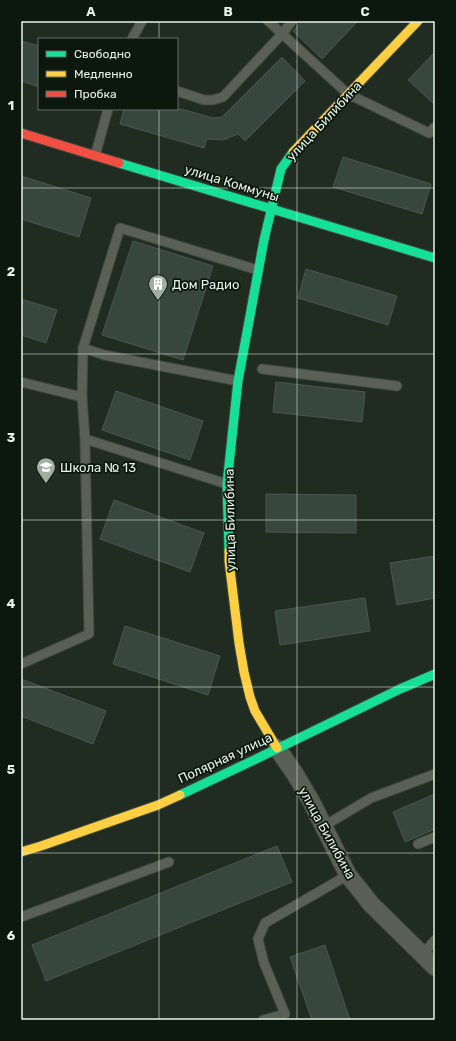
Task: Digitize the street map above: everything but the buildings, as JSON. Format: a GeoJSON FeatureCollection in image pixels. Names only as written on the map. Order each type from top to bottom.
{"type":"FeatureCollection","features":[{"type":"Feature","properties":{"kind":"street","name":"улица Билибина"},"geometry":{"type":"LineString","coordinates":[[418,21],[290,155],[279,176],[264,240],[238,381],[227,484],[229,561],[239,643],[244,672],[255,711],[311,801],[348,875],[371,904],[435,967]]}},
{"type":"Feature","properties":{"kind":"street","name":"улица Коммуны"},"geometry":{"type":"LineString","coordinates":[[21,133],[435,258]]}},
{"type":"Feature","properties":{"kind":"street","name":"Полярная улица"},"geometry":{"type":"LineString","coordinates":[[21,852],[158,805],[400,689],[435,674]]}},
{"type":"Feature","properties":{"kind":"lane"},"geometry":{"type":"LineString","coordinates":[[133,38],[142,21]]}},
{"type":"Feature","properties":{"kind":"lane"},"geometry":{"type":"LineString","coordinates":[[268,21],[348,94],[429,133],[435,127]]}},
{"type":"Feature","properties":{"kind":"lane"},"geometry":{"type":"LineString","coordinates":[[178,91],[204,100],[214,100],[223,97],[282,34],[292,21]]}},
{"type":"Feature","properties":{"kind":"lane"},"geometry":{"type":"LineString","coordinates":[[95,156],[108,110]]}},
{"type":"Feature","properties":{"kind":"lane"},"geometry":{"type":"LineString","coordinates":[[21,664],[89,634],[85,439],[82,397],[83,348],[120,228],[258,270]]}},
{"type":"Feature","properties":{"kind":"lane"},"geometry":{"type":"LineString","coordinates":[[83,348],[104,355],[238,381]]}},
{"type":"Feature","properties":{"kind":"lane"},"geometry":{"type":"LineString","coordinates":[[262,369],[397,386]]}},
{"type":"Feature","properties":{"kind":"lane"},"geometry":{"type":"LineString","coordinates":[[21,382],[82,397]]}},
{"type":"Feature","properties":{"kind":"lane"},"geometry":{"type":"LineString","coordinates":[[85,439],[227,484]]}},
{"type":"Feature","properties":{"kind":"lane"},"geometry":{"type":"LineString","coordinates":[[324,826],[371,798],[435,774]]}},
{"type":"Feature","properties":{"kind":"lane"},"geometry":{"type":"LineString","coordinates":[[418,844],[435,837]]}},
{"type":"Feature","properties":{"kind":"lane"},"geometry":{"type":"LineString","coordinates":[[21,917],[168,862]]}},
{"type":"Feature","properties":{"kind":"lane"},"geometry":{"type":"LineString","coordinates":[[263,1020],[285,1014],[264,963],[258,939],[265,923],[348,875]]}},
{"type":"Feature","properties":{"kind":"lane"},"geometry":{"type":"LineString","coordinates":[[422,955],[435,940]]}},
{"type":"Feature","properties":{"kind":"traffic: fast"},"geometry":{"type":"LineString","coordinates":[[229,551],[227,484],[238,381],[264,240],[281,169],[293,152]]}},
{"type":"Feature","properties":{"kind":"traffic: fast"},"geometry":{"type":"LineString","coordinates":[[119,163],[435,258]]}},
{"type":"Feature","properties":{"kind":"traffic: fast"},"geometry":{"type":"LineString","coordinates":[[180,795],[400,689],[435,674]]}},
{"type":"Feature","properties":{"kind":"traffic: slow"},"geometry":{"type":"LineString","coordinates":[[293,152],[418,21]]}},
{"type":"Feature","properties":{"kind":"traffic: slow"},"geometry":{"type":"LineString","coordinates":[[229,551],[239,643],[250,697],[255,711],[277,748]]}},
{"type":"Feature","properties":{"kind":"traffic: slow"},"geometry":{"type":"LineString","coordinates":[[21,852],[158,805],[180,795]]}},
{"type":"Feature","properties":{"kind":"traffic: jam"},"geometry":{"type":"LineString","coordinates":[[21,133],[119,163]]}},
{"type":"Feature","properties":{"kind":"place","name":"Дом Радио"},"geometry":{"type":"Point","coordinates":[158,301]}},
{"type":"Feature","properties":{"kind":"place","name":"Школа № 13"},"geometry":{"type":"Point","coordinates":[46,484]}}]}
